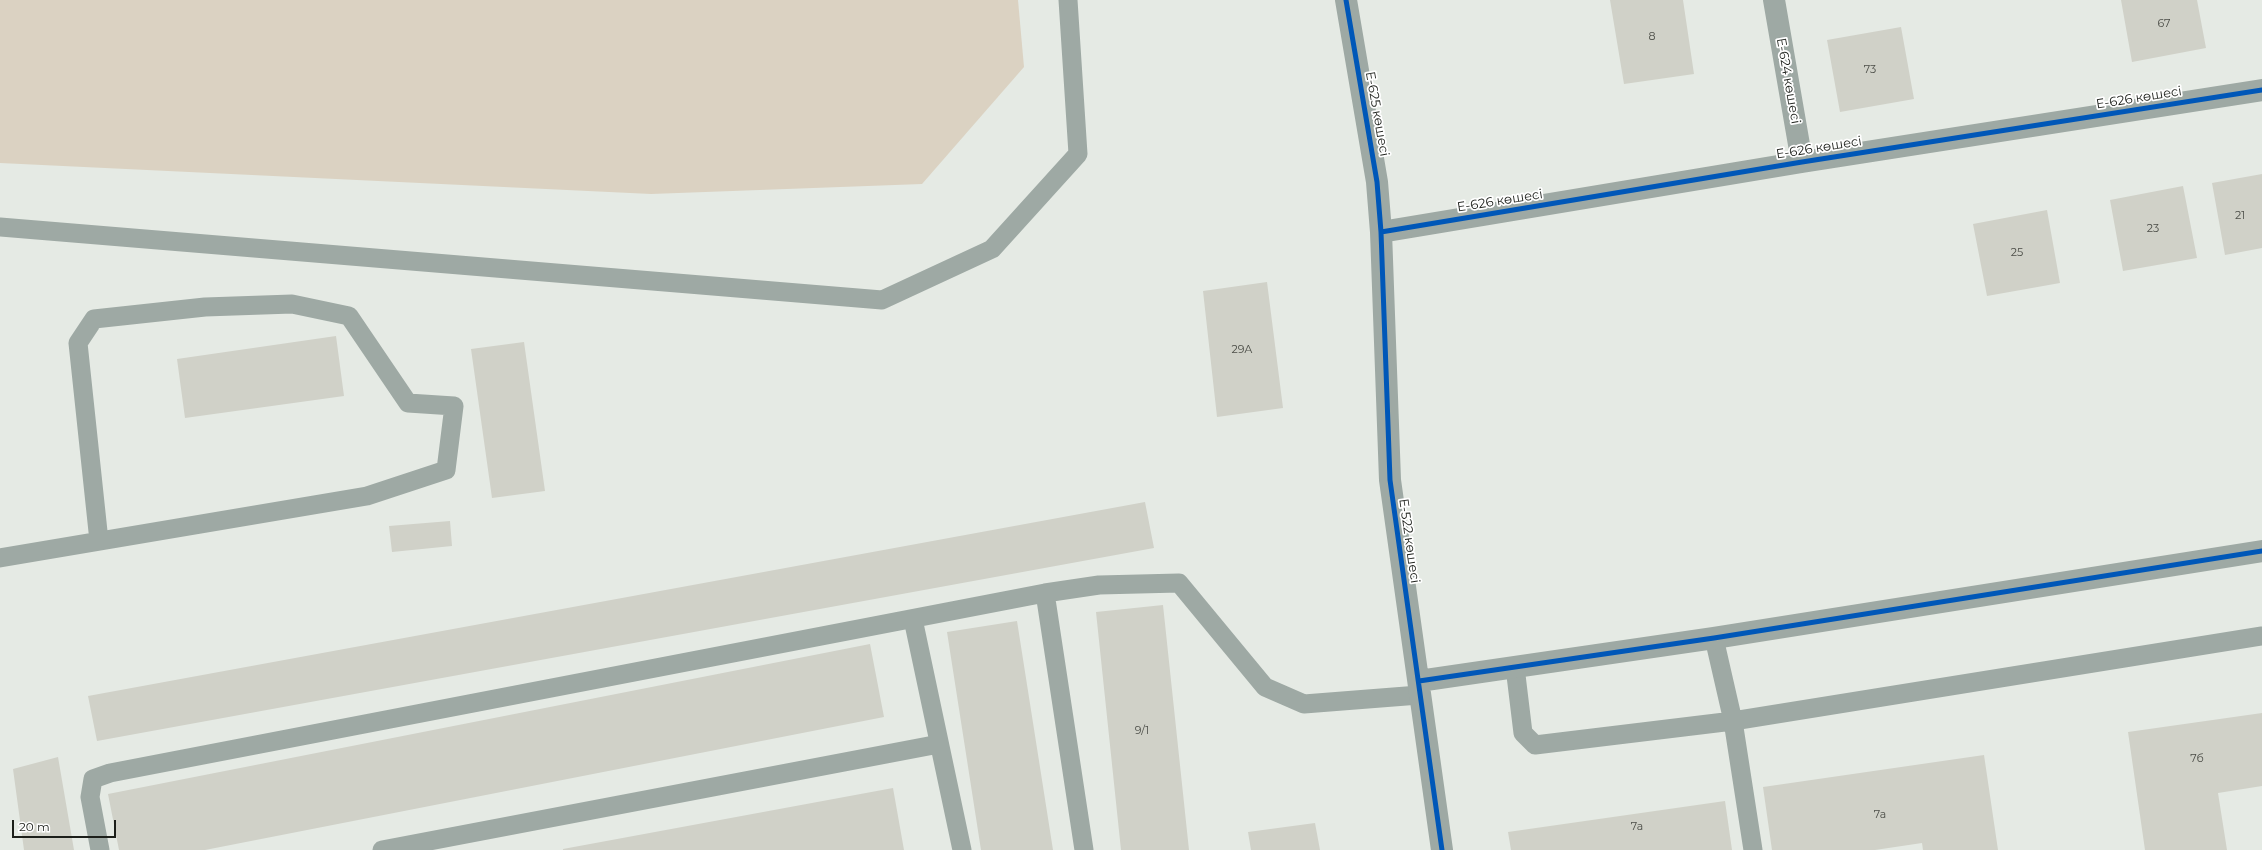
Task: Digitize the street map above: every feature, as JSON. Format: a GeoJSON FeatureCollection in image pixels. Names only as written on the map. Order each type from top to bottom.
{"type":"FeatureCollection","features":[{"type":"Feature","properties":{"kind":"street","name":"Е-625 көшесі"},"geometry":{"type":"LineString","coordinates":[[1346,0],[1377,182],[1381,232]]}},
{"type":"Feature","properties":{"kind":"street","name":"Е-624 көшесі"},"geometry":{"type":"LineString","coordinates":[[1774,0],[1802,162]]}},
{"type":"Feature","properties":{"kind":"street","name":"Е-626 көшесі"},"geometry":{"type":"LineString","coordinates":[[1381,232],[1802,162],[2262,90]]}},
{"type":"Feature","properties":{"kind":"street","name":"Е-522 көшесі"},"geometry":{"type":"LineString","coordinates":[[1381,232],[1390,480],[1442,850]]}},
{"type":"Feature","properties":{"kind":"street"},"geometry":{"type":"LineString","coordinates":[[1419,688],[1515,667],[1714,638],[2262,552]]}},
{"type":"Feature","properties":{"kind":"lane"},"geometry":{"type":"LineString","coordinates":[[0,227],[882,300],[992,249],[1078,154],[1068,0]]}},
{"type":"Feature","properties":{"kind":"lane"},"geometry":{"type":"LineString","coordinates":[[0,558],[367,496],[446,470],[454,406],[408,403],[349,316],[292,304],[205,307],[94,319],[78,343],[99,541]]}},
{"type":"Feature","properties":{"kind":"lane"},"geometry":{"type":"LineString","coordinates":[[100,850],[90,797],[93,779],[110,773],[913,620],[1045,593],[1099,585],[1179,583],[1265,687],[1304,704],[1419,688]]}},
{"type":"Feature","properties":{"kind":"lane"},"geometry":{"type":"LineString","coordinates":[[1045,593],[1084,850]]}},
{"type":"Feature","properties":{"kind":"lane"},"geometry":{"type":"LineString","coordinates":[[913,620],[962,850]]}},
{"type":"Feature","properties":{"kind":"lane"},"geometry":{"type":"LineString","coordinates":[[1515,667],[1523,733],[1535,745],[1733,721],[2262,636]]}},
{"type":"Feature","properties":{"kind":"lane"},"geometry":{"type":"LineString","coordinates":[[1714,638],[1733,721],[1752,850]]}},
{"type":"Feature","properties":{"kind":"lane"},"geometry":{"type":"LineString","coordinates":[[382,850],[939,744]]}},
{"type":"Feature","properties":{"kind":"shaded area"},"geometry":{"type":"Polygon","coordinates":[[[0,0],[1018,0],[1024,67],[922,184],[651,194],[0,163],[0,0]]]}},
{"type":"Feature","properties":{"kind":"building"},"geometry":{"type":"Polygon","coordinates":[[[1610,0],[1683,0],[1694,74],[1624,84],[1610,0]]]}},
{"type":"Feature","properties":{"kind":"building"},"geometry":{"type":"Polygon","coordinates":[[[2121,0],[2197,0],[2206,48],[2132,62],[2121,0]]]}},
{"type":"Feature","properties":{"kind":"building"},"geometry":{"type":"Polygon","coordinates":[[[1901,27],[1914,99],[1840,112],[1827,40],[1901,27]]]}},
{"type":"Feature","properties":{"kind":"building"},"geometry":{"type":"Polygon","coordinates":[[[2262,174],[2262,248],[2225,255],[2212,183],[2262,174]]]}},
{"type":"Feature","properties":{"kind":"building"},"geometry":{"type":"Polygon","coordinates":[[[2183,186],[2197,258],[2123,271],[2110,200],[2183,186]]]}},
{"type":"Feature","properties":{"kind":"building"},"geometry":{"type":"Polygon","coordinates":[[[2047,210],[2060,283],[1987,296],[1973,224],[2047,210]]]}},
{"type":"Feature","properties":{"kind":"building"},"geometry":{"type":"Polygon","coordinates":[[[1267,282],[1283,408],[1217,417],[1203,291],[1267,282]]]}},
{"type":"Feature","properties":{"kind":"building"},"geometry":{"type":"Polygon","coordinates":[[[336,336],[344,396],[185,418],[177,359],[336,336]]]}},
{"type":"Feature","properties":{"kind":"building"},"geometry":{"type":"Polygon","coordinates":[[[524,342],[545,491],[492,498],[471,349],[524,342]]]}},
{"type":"Feature","properties":{"kind":"building"},"geometry":{"type":"Polygon","coordinates":[[[1145,502],[1154,548],[97,741],[88,696],[1145,502]]]}},
{"type":"Feature","properties":{"kind":"building"},"geometry":{"type":"Polygon","coordinates":[[[450,521],[452,546],[392,552],[389,526],[450,521]]]}},
{"type":"Feature","properties":{"kind":"building"},"geometry":{"type":"Polygon","coordinates":[[[1163,605],[1189,850],[1121,850],[1096,612],[1163,605]]]}},
{"type":"Feature","properties":{"kind":"building"},"geometry":{"type":"Polygon","coordinates":[[[1017,621],[1053,850],[981,850],[947,632],[1017,621]]]}},
{"type":"Feature","properties":{"kind":"building"},"geometry":{"type":"Polygon","coordinates":[[[870,644],[884,717],[205,850],[119,850],[108,794],[870,644]]]}},
{"type":"Feature","properties":{"kind":"building"},"geometry":{"type":"Polygon","coordinates":[[[2262,713],[2262,786],[2218,793],[2227,850],[2145,850],[2128,732],[2262,713]]]}},
{"type":"Feature","properties":{"kind":"building"},"geometry":{"type":"Polygon","coordinates":[[[1984,755],[1998,850],[1923,850],[1922,843],[1875,850],[1772,850],[1763,787],[1984,755]]]}},
{"type":"Feature","properties":{"kind":"building"},"geometry":{"type":"Polygon","coordinates":[[[58,757],[74,850],[24,850],[13,769],[58,757]]]}},
{"type":"Feature","properties":{"kind":"building"},"geometry":{"type":"Polygon","coordinates":[[[893,788],[904,850],[563,850],[563,849],[893,788]]]}},
{"type":"Feature","properties":{"kind":"building"},"geometry":{"type":"Polygon","coordinates":[[[1725,801],[1732,850],[1511,850],[1508,832],[1725,801]]]}},
{"type":"Feature","properties":{"kind":"building"},"geometry":{"type":"Polygon","coordinates":[[[1315,823],[1320,850],[1251,850],[1248,832],[1315,823]]]}},
{"type":"Feature","properties":{"kind":"cycle path"},"geometry":{"type":"LineString","coordinates":[[1346,0],[1377,182],[1381,232],[1390,480],[1442,850]]}},
{"type":"Feature","properties":{"kind":"cycle path"},"geometry":{"type":"LineString","coordinates":[[1381,232],[1802,162],[2262,90]]}},
{"type":"Feature","properties":{"kind":"cycle path"},"geometry":{"type":"LineString","coordinates":[[1419,681],[1714,638],[2262,551]]}}]}
